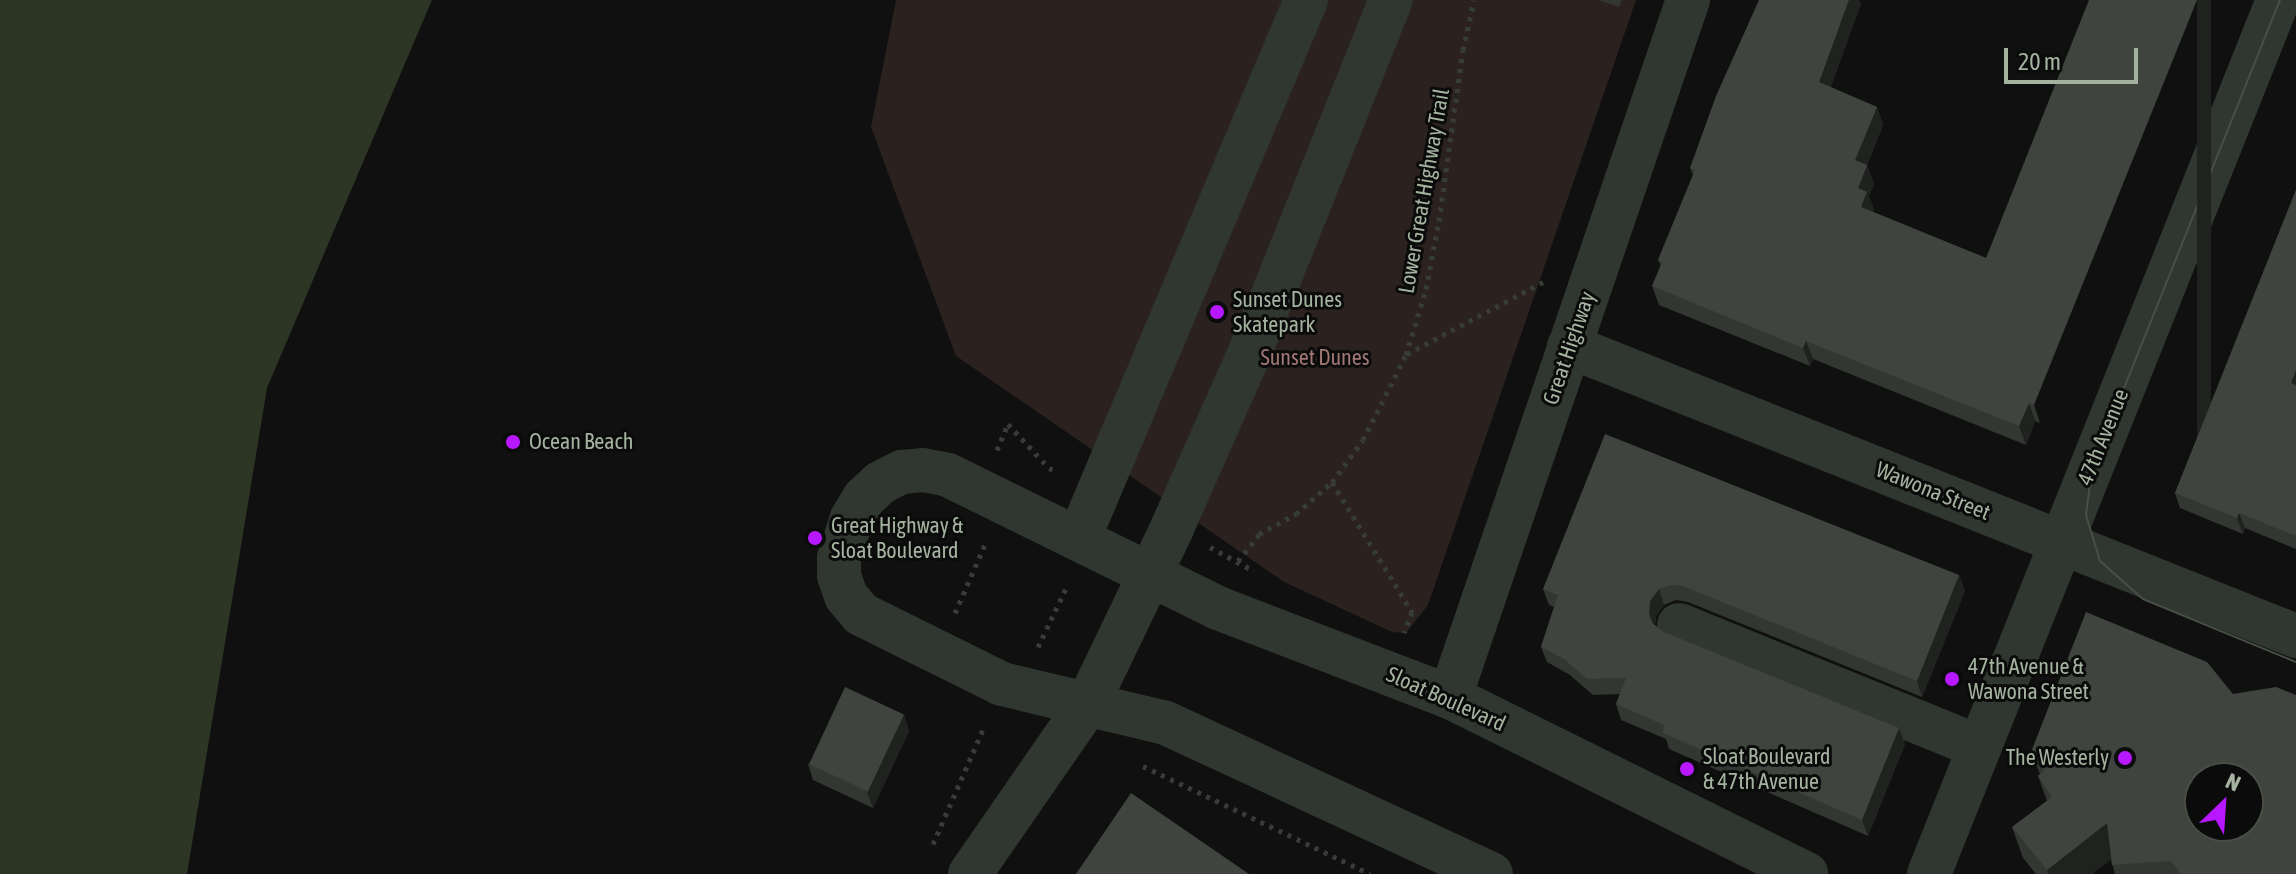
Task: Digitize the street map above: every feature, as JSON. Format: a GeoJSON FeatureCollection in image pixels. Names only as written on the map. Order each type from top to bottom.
{"type":"FeatureCollection","features":[{"type":"Feature","properties":{"kind":"street"},"geometry":{"type":"LineString","coordinates":[[1079,538],[1306,0]]}},
{"type":"Feature","properties":{"kind":"street"},"geometry":{"type":"LineString","coordinates":[[970,874],[1087,705],[1250,352],[1391,0]]}},
{"type":"Feature","properties":{"kind":"street","name":"Great Highway"},"geometry":{"type":"LineString","coordinates":[[1450,697],[1688,0]]}},
{"type":"Feature","properties":{"kind":"street","name":"47th Avenue"},"geometry":{"type":"LineString","coordinates":[[1929,874],[2278,0]]}},
{"type":"Feature","properties":{"kind":"street","name":"Wawona Street"},"geometry":{"type":"LineString","coordinates":[[1569,346],[2296,636]]}},
{"type":"Feature","properties":{"kind":"street","name":"Sloat Boulevard"},"geometry":{"type":"LineString","coordinates":[[994,702],[861,614],[846,596],[839,576],[839,558],[852,518],[864,498],[880,483],[902,472],[923,470],[948,475],[1218,608],[1450,697],[1807,874]]}},
{"type":"Feature","properties":{"kind":"street"},"geometry":{"type":"LineString","coordinates":[[1679,625],[1979,747]]}},
{"type":"Feature","properties":{"kind":"street"},"geometry":{"type":"LineString","coordinates":[[994,702],[1087,705],[1166,723],[1491,874]]}},
{"type":"Feature","properties":{"kind":"path","name":"Lower Great Highway Trail"},"geometry":{"type":"LineString","coordinates":[[1238,561],[1259,534],[1296,514],[1332,482],[1363,440],[1406,355],[1426,289],[1439,221],[1463,50],[1474,0]]}},
{"type":"Feature","properties":{"kind":"path"},"geometry":{"type":"LineString","coordinates":[[1406,355],[1544,281]]}},
{"type":"Feature","properties":{"kind":"path"},"geometry":{"type":"LineString","coordinates":[[994,457],[1008,424],[1049,468]]}},
{"type":"Feature","properties":{"kind":"path"},"geometry":{"type":"LineString","coordinates":[[1332,482],[1412,612],[1402,637]]}},
{"type":"Feature","properties":{"kind":"path"},"geometry":{"type":"LineString","coordinates":[[951,623],[989,536]]}},
{"type":"Feature","properties":{"kind":"path"},"geometry":{"type":"LineString","coordinates":[[931,846],[994,702]]}},
{"type":"Feature","properties":{"kind":"green space","name":"Sunset Dunes"},"geometry":{"type":"Polygon","coordinates":[[[896,0],[1636,0],[1428,605],[1406,633],[1392,632],[1284,582],[956,356],[871,127],[896,0]]]}},
{"type":"Feature","properties":{"kind":"shaded area"},"geometry":{"type":"Polygon","coordinates":[[[0,0],[432,0],[267,388],[187,874],[0,874],[0,0]]]}},
{"type":"Feature","properties":{"kind":"building"},"geometry":{"type":"Polygon","coordinates":[[[1759,0],[1849,0],[1819,82],[1877,107],[1855,160],[1867,165],[1858,188],[1867,192],[1861,207],[1986,258],[2089,0],[2197,0],[2034,405],[2029,403],[2019,426],[1806,341],[1803,348],[1652,286],[1662,262],[1658,260],[1695,170],[1690,168],[1716,96],[1759,0]]]}},
{"type":"Feature","properties":{"kind":"building"},"geometry":{"type":"Polygon","coordinates":[[[2296,190],[2296,370],[2291,383],[2296,385],[2296,536],[2239,513],[2237,518],[2175,493],[2296,190]]]}},
{"type":"Feature","properties":{"kind":"building"},"geometry":{"type":"Polygon","coordinates":[[[1605,434],[1959,575],[1917,681],[1683,586],[1671,585],[1659,589],[1650,601],[1649,614],[1653,624],[1664,632],[1899,728],[1862,820],[1663,733],[1664,725],[1616,704],[1626,678],[1587,679],[1564,659],[1541,647],[1558,595],[1543,589],[1605,434]]]}},
{"type":"Feature","properties":{"kind":"building","name":"The Westerly"},"geometry":{"type":"Polygon","coordinates":[[[2086,612],[2207,662],[2233,694],[2276,687],[2296,695],[2296,874],[2181,874],[2171,861],[2112,865],[2107,823],[2047,870],[2012,827],[2052,797],[2038,776],[2045,770],[2031,752],[2086,612]]]}},
{"type":"Feature","properties":{"kind":"building"},"geometry":{"type":"Polygon","coordinates":[[[845,687],[904,714],[868,792],[809,764],[845,687]]]}},
{"type":"Feature","properties":{"kind":"building"},"geometry":{"type":"Polygon","coordinates":[[[1131,793],[1249,874],[1076,874],[1131,793]]]}},
{"type":"Feature","properties":{"kind":"tram line"},"geometry":{"type":"LineString","coordinates":[[2280,0],[2092,468],[2086,515],[2100,561],[2143,599],[2296,662]]}},
{"type":"Feature","properties":{"kind":"place","name":"Sunset Dunes Skatepark"},"geometry":{"type":"Point","coordinates":[1217,312]}},
{"type":"Feature","properties":{"kind":"place","name":"Ocean Beach"},"geometry":{"type":"Point","coordinates":[513,442]}},
{"type":"Feature","properties":{"kind":"place","name":"Great Highway & Sloat Boulevard"},"geometry":{"type":"Point","coordinates":[815,538]}},
{"type":"Feature","properties":{"kind":"place","name":"47th Avenue & Wawona Street"},"geometry":{"type":"Point","coordinates":[1952,679]}},
{"type":"Feature","properties":{"kind":"place","name":"The Westerly"},"geometry":{"type":"Point","coordinates":[2125,758]}},
{"type":"Feature","properties":{"kind":"place","name":"Sloat Boulevard & 47th Avenue"},"geometry":{"type":"Point","coordinates":[1687,769]}}]}
